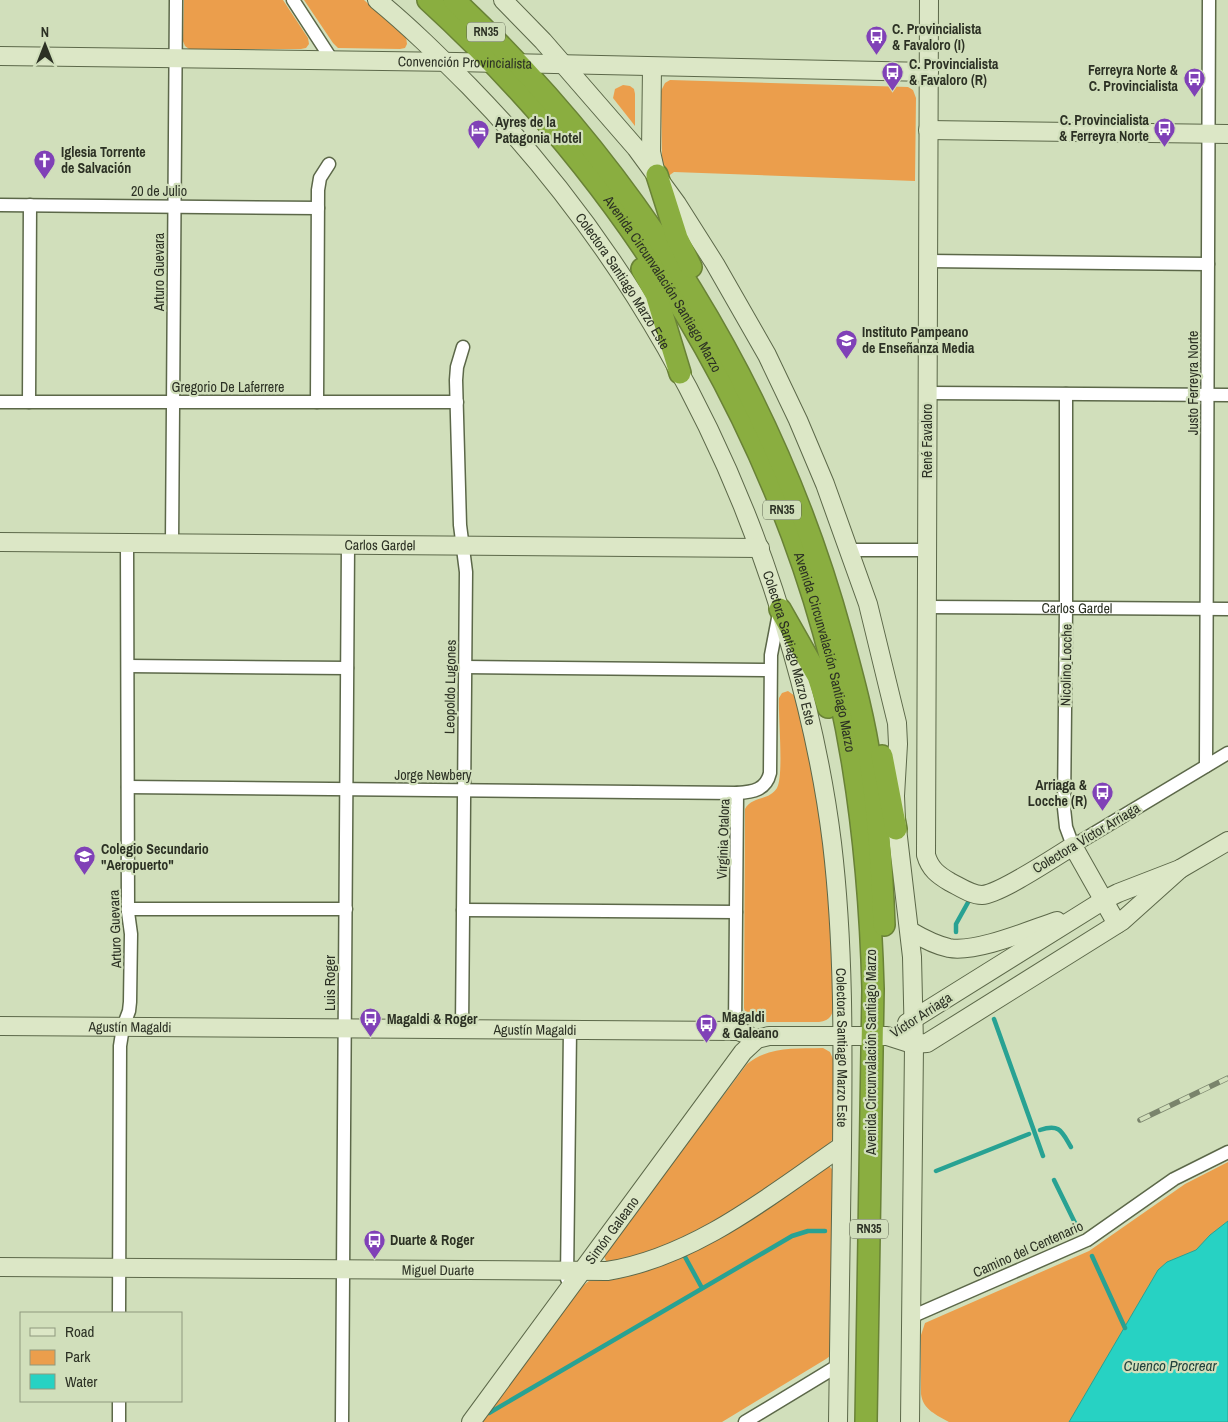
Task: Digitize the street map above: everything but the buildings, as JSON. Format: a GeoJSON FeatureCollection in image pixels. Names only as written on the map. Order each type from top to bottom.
{"type":"FeatureCollection","features":[{"type":"Feature","properties":{"kind":"highway","name":"Avenida Circunvalación Santiago Marzo"},"geometry":{"type":"LineString","coordinates":[[428,0],[492,63],[549,124],[605,194],[660,272],[712,360],[763,463],[804,571],[831,662],[853,764],[866,875],[879,1036],[880,1422]]}},
{"type":"Feature","properties":{"kind":"highway","name":"Avenida Circunvalación Santiago Marzo"},"geometry":{"type":"LineString","coordinates":[[454,0],[518,64],[601,160],[654,231],[705,313],[759,414],[796,497],[834,608],[851,670],[872,769],[883,897],[886,961],[879,1036],[866,1422]]}},
{"type":"Feature","properties":{"kind":"highway"},"geometry":{"type":"LineString","coordinates":[[549,124],[578,178],[617,231],[651,284],[680,373]]}},
{"type":"Feature","properties":{"kind":"highway"},"geometry":{"type":"LineString","coordinates":[[657,175],[680,244],[736,346],[759,414]]}},
{"type":"Feature","properties":{"kind":"highway"},"geometry":{"type":"LineString","coordinates":[[817,554],[853,634],[884,761],[896,829]]}},
{"type":"Feature","properties":{"kind":"highway"},"geometry":{"type":"LineString","coordinates":[[780,609],[816,671],[826,694],[839,752],[849,819],[866,875]]}},
{"type":"Feature","properties":{"kind":"highway"},"geometry":{"type":"LineString","coordinates":[[854,1422],[867,1356]]}},
{"type":"Feature","properties":{"kind":"street","name":"Arturo Guevara"},"geometry":{"type":"LineString","coordinates":[[172,543],[176,0]]}},
{"type":"Feature","properties":{"kind":"street"},"geometry":{"type":"LineString","coordinates":[[293,0],[332,60]]}},
{"type":"Feature","properties":{"kind":"street","name":"Colectora Santiago Marzo Este"},"geometry":{"type":"LineString","coordinates":[[377,0],[420,37],[514,134],[578,214],[638,299],[680,373],[727,467],[760,548],[780,609],[799,674],[814,738],[829,821],[840,936],[843,1036],[838,1422]]}},
{"type":"Feature","properties":{"kind":"street"},"geometry":{"type":"LineString","coordinates":[[503,0],[614,122],[657,175],[702,241],[767,355],[812,452],[849,550],[875,631],[897,723],[896,829],[910,931],[914,1018],[910,1422]]}},
{"type":"Feature","properties":{"kind":"street","name":"René Favaloro"},"geometry":{"type":"LineString","coordinates":[[929,0],[925,851],[930,867],[940,876]]}},
{"type":"Feature","properties":{"kind":"street","name":"Justo Ferreyra Norte"},"geometry":{"type":"LineString","coordinates":[[1206,766],[1209,0]]}},
{"type":"Feature","properties":{"kind":"street","name":"Convención Provincialista"},"geometry":{"type":"LineString","coordinates":[[0,56],[332,60],[929,72]]}},
{"type":"Feature","properties":{"kind":"street"},"geometry":{"type":"LineString","coordinates":[[652,67],[651,152],[652,164],[657,175]]}},
{"type":"Feature","properties":{"kind":"street"},"geometry":{"type":"LineString","coordinates":[[928,130],[1228,134]]}},
{"type":"Feature","properties":{"kind":"street"},"geometry":{"type":"LineString","coordinates":[[317,402],[319,182],[328,164]]}},
{"type":"Feature","properties":{"kind":"street","name":"20 de Julio"},"geometry":{"type":"LineString","coordinates":[[0,205],[318,208]]}},
{"type":"Feature","properties":{"kind":"street"},"geometry":{"type":"LineString","coordinates":[[29,402],[30,205]]}},
{"type":"Feature","properties":{"kind":"street"},"geometry":{"type":"LineString","coordinates":[[928,261],[1208,264]]}},
{"type":"Feature","properties":{"kind":"street","name":"Leopoldo Lugones"},"geometry":{"type":"LineString","coordinates":[[462,1029],[466,572],[460,525],[457,372],[463,347]]}},
{"type":"Feature","properties":{"kind":"street"},"geometry":{"type":"LineString","coordinates":[[927,393],[1228,395]]}},
{"type":"Feature","properties":{"kind":"street","name":"Nicolino Locche"},"geometry":{"type":"LineString","coordinates":[[1066,394],[1064,814],[1068,834],[1073,846],[1117,924]]}},
{"type":"Feature","properties":{"kind":"street","name":"Gregorio De Laferrere"},"geometry":{"type":"LineString","coordinates":[[0,402],[457,402]]}},
{"type":"Feature","properties":{"kind":"street","name":"Carlos Gardel"},"geometry":{"type":"LineString","coordinates":[[0,542],[760,548]]}},
{"type":"Feature","properties":{"kind":"street","name":"Arturo Guevara"},"geometry":{"type":"LineString","coordinates":[[119,1312],[120,1052],[123,1027],[131,999],[131,934],[128,909],[127,543]]}},
{"type":"Feature","properties":{"kind":"street","name":"Luis Roger"},"geometry":{"type":"LineString","coordinates":[[342,1422],[348,544]]}},
{"type":"Feature","properties":{"kind":"street"},"geometry":{"type":"LineString","coordinates":[[849,550],[926,550]]}},
{"type":"Feature","properties":{"kind":"street","name":"Carlos Gardel"},"geometry":{"type":"LineString","coordinates":[[926,607],[1228,609]]}},
{"type":"Feature","properties":{"kind":"street","name":"Virginia Otalora"},"geometry":{"type":"LineString","coordinates":[[735,1031],[737,793],[751,792],[759,789],[769,777],[771,647],[780,609]]}},
{"type":"Feature","properties":{"kind":"street"},"geometry":{"type":"LineString","coordinates":[[128,666],[347,668]]}},
{"type":"Feature","properties":{"kind":"street"},"geometry":{"type":"LineString","coordinates":[[466,667],[770,670]]}},
{"type":"Feature","properties":{"kind":"street","name":"Colectora Víctor Arriaga"},"geometry":{"type":"LineString","coordinates":[[940,876],[973,893],[981,895],[990,894],[1228,753]]}},
{"type":"Feature","properties":{"kind":"street","name":"Jorge Newbery"},"geometry":{"type":"LineString","coordinates":[[128,787],[737,793]]}},
{"type":"Feature","properties":{"kind":"street","name":"Víctor Arriaga"},"geometry":{"type":"LineString","coordinates":[[879,1036],[914,1044],[929,1042],[1117,924],[1131,914],[1180,870],[1228,841]]}},
{"type":"Feature","properties":{"kind":"street","name":"Víctor Arriaga"},"geometry":{"type":"LineString","coordinates":[[879,1036],[914,1018],[1104,900],[1180,870]]}},
{"type":"Feature","properties":{"kind":"street"},"geometry":{"type":"LineString","coordinates":[[128,909],[346,909]]}},
{"type":"Feature","properties":{"kind":"street"},"geometry":{"type":"LineString","coordinates":[[463,910],[736,912]]}},
{"type":"Feature","properties":{"kind":"street"},"geometry":{"type":"LineString","coordinates":[[910,931],[942,946],[952,949],[967,949],[1084,912]]}},
{"type":"Feature","properties":{"kind":"street","name":"Agustín Magaldi"},"geometry":{"type":"LineString","coordinates":[[0,1026],[735,1031],[746,1034],[754,1041]]}},
{"type":"Feature","properties":{"kind":"street"},"geometry":{"type":"LineString","coordinates":[[570,1030],[575,1271]]}},
{"type":"Feature","properties":{"kind":"street"},"geometry":{"type":"LineString","coordinates":[[754,1041],[769,1036],[879,1036]]}},
{"type":"Feature","properties":{"kind":"street","name":"Simón Galeano"},"geometry":{"type":"LineString","coordinates":[[471,1422],[567,1292],[575,1271],[743,1052],[754,1041]]}},
{"type":"Feature","properties":{"kind":"street","name":"Miguel Duarte"},"geometry":{"type":"LineString","coordinates":[[0,1267],[607,1271],[632,1265],[677,1248],[738,1218],[842,1146]]}},
{"type":"Feature","properties":{"kind":"street","name":"Camino del Centenario"},"geometry":{"type":"LineString","coordinates":[[911,1317],[1087,1240],[1174,1179],[1228,1152]]}},
{"type":"Feature","properties":{"kind":"street"},"geometry":{"type":"LineString","coordinates":[[745,1422],[839,1365]]}},
{"type":"Feature","properties":{"kind":"street"},"geometry":{"type":"LineString","coordinates":[[119,1402],[119,1422]]}},
{"type":"Feature","properties":{"kind":"green space"},"geometry":{"type":"Polygon","coordinates":[[[184,0],[283,0],[308,38],[309,44],[306,48],[301,49],[189,49],[183,41],[184,0]]]}},
{"type":"Feature","properties":{"kind":"green space"},"geometry":{"type":"Polygon","coordinates":[[[304,0],[364,0],[406,37],[407,44],[405,48],[400,49],[338,48],[304,0]]]}},
{"type":"Feature","properties":{"kind":"green space"},"geometry":{"type":"Polygon","coordinates":[[[670,80],[908,87],[913,90],[916,98],[915,181],[674,172],[667,177],[663,171],[662,162],[661,91],[665,83],[670,80]]]}},
{"type":"Feature","properties":{"kind":"green space"},"geometry":{"type":"Polygon","coordinates":[[[623,85],[634,89],[635,126],[613,98],[615,89],[623,85]]]}},
{"type":"Feature","properties":{"kind":"green space"},"geometry":{"type":"Polygon","coordinates":[[[788,691],[795,696],[805,734],[819,812],[828,891],[833,1009],[829,1018],[819,1022],[753,1022],[746,1016],[744,1008],[745,809],[752,802],[770,795],[777,788],[780,771],[779,698],[782,693],[788,691]]]}},
{"type":"Feature","properties":{"kind":"green space"},"geometry":{"type":"Polygon","coordinates":[[[823,1048],[830,1052],[834,1061],[833,1134],[832,1140],[828,1145],[759,1195],[729,1213],[657,1249],[617,1262],[606,1261],[604,1256],[606,1252],[747,1064],[764,1054],[774,1051],[823,1048]]]}},
{"type":"Feature","properties":{"kind":"green space"},"geometry":{"type":"Polygon","coordinates":[[[1228,1162],[1228,1422],[949,1422],[928,1408],[922,1400],[921,1394],[921,1335],[925,1323],[1089,1251],[1185,1184],[1228,1162]]]}},
{"type":"Feature","properties":{"kind":"green space"},"geometry":{"type":"Polygon","coordinates":[[[829,1166],[832,1169],[832,1347],[830,1356],[826,1359],[722,1422],[482,1422],[580,1288],[589,1281],[618,1279],[648,1269],[739,1227],[829,1166]]]}},
{"type":"Feature","properties":{"kind":"water","name":"Cuenco Procrear"},"geometry":{"type":"Polygon","coordinates":[[[1228,1221],[1228,1422],[1069,1422],[1158,1270],[1167,1262],[1196,1250],[1210,1235],[1228,1221]]]}},
{"type":"Feature","properties":{"kind":"waterway"},"geometry":{"type":"LineString","coordinates":[[956,932],[956,924],[971,897]]}},
{"type":"Feature","properties":{"kind":"waterway"},"geometry":{"type":"LineString","coordinates":[[994,1019],[1043,1156]]}},
{"type":"Feature","properties":{"kind":"waterway"},"geometry":{"type":"LineString","coordinates":[[1040,1130],[1047,1128],[1060,1130],[1071,1147]]}},
{"type":"Feature","properties":{"kind":"waterway"},"geometry":{"type":"LineString","coordinates":[[936,1171],[1029,1134]]}},
{"type":"Feature","properties":{"kind":"waterway"},"geometry":{"type":"LineString","coordinates":[[1054,1180],[1077,1227]]}},
{"type":"Feature","properties":{"kind":"waterway"},"geometry":{"type":"LineString","coordinates":[[489,1413],[792,1236],[808,1231],[825,1231]]}},
{"type":"Feature","properties":{"kind":"waterway"},"geometry":{"type":"LineString","coordinates":[[684,1255],[702,1288]]}},
{"type":"Feature","properties":{"kind":"waterway"},"geometry":{"type":"LineString","coordinates":[[1092,1256],[1125,1328]]}},
{"type":"Feature","properties":{"kind":"railway"},"geometry":{"type":"LineString","coordinates":[[1140,1120],[1228,1078]]}},
{"type":"Feature","properties":{"kind":"place","name":"C. Provincialista & Favaloro (I)"},"geometry":{"type":"Point","coordinates":[876,56]}},
{"type":"Feature","properties":{"kind":"place","name":"C. Provincialista & Favaloro (R)"},"geometry":{"type":"Point","coordinates":[893,91]}},
{"type":"Feature","properties":{"kind":"place","name":"Ferreyra Norte & C. Provincialista"},"geometry":{"type":"Point","coordinates":[1194,97]}},
{"type":"Feature","properties":{"kind":"place","name":"C. Provincialista & Ferreyra Norte"},"geometry":{"type":"Point","coordinates":[1165,147]}},
{"type":"Feature","properties":{"kind":"place","name":"Ayres de la Patagonia Hotel"},"geometry":{"type":"Point","coordinates":[479,149]}},
{"type":"Feature","properties":{"kind":"place","name":"Iglesia Torrente de Salvación"},"geometry":{"type":"Point","coordinates":[45,179]}},
{"type":"Feature","properties":{"kind":"place","name":"Instituto Pampeano de Enseñanza Media"},"geometry":{"type":"Point","coordinates":[846,359]}},
{"type":"Feature","properties":{"kind":"place","name":"Arriaga & Locche (R)"},"geometry":{"type":"Point","coordinates":[1103,812]}},
{"type":"Feature","properties":{"kind":"place","name":"Colegio Secundario \"Aeropuerto\""},"geometry":{"type":"Point","coordinates":[85,876]}},
{"type":"Feature","properties":{"kind":"place","name":"Magaldi & Roger"},"geometry":{"type":"Point","coordinates":[371,1038]}},
{"type":"Feature","properties":{"kind":"place","name":"Magaldi & Galeano"},"geometry":{"type":"Point","coordinates":[706,1044]}},
{"type":"Feature","properties":{"kind":"place","name":"Duarte & Roger"},"geometry":{"type":"Point","coordinates":[374,1259]}}]}
